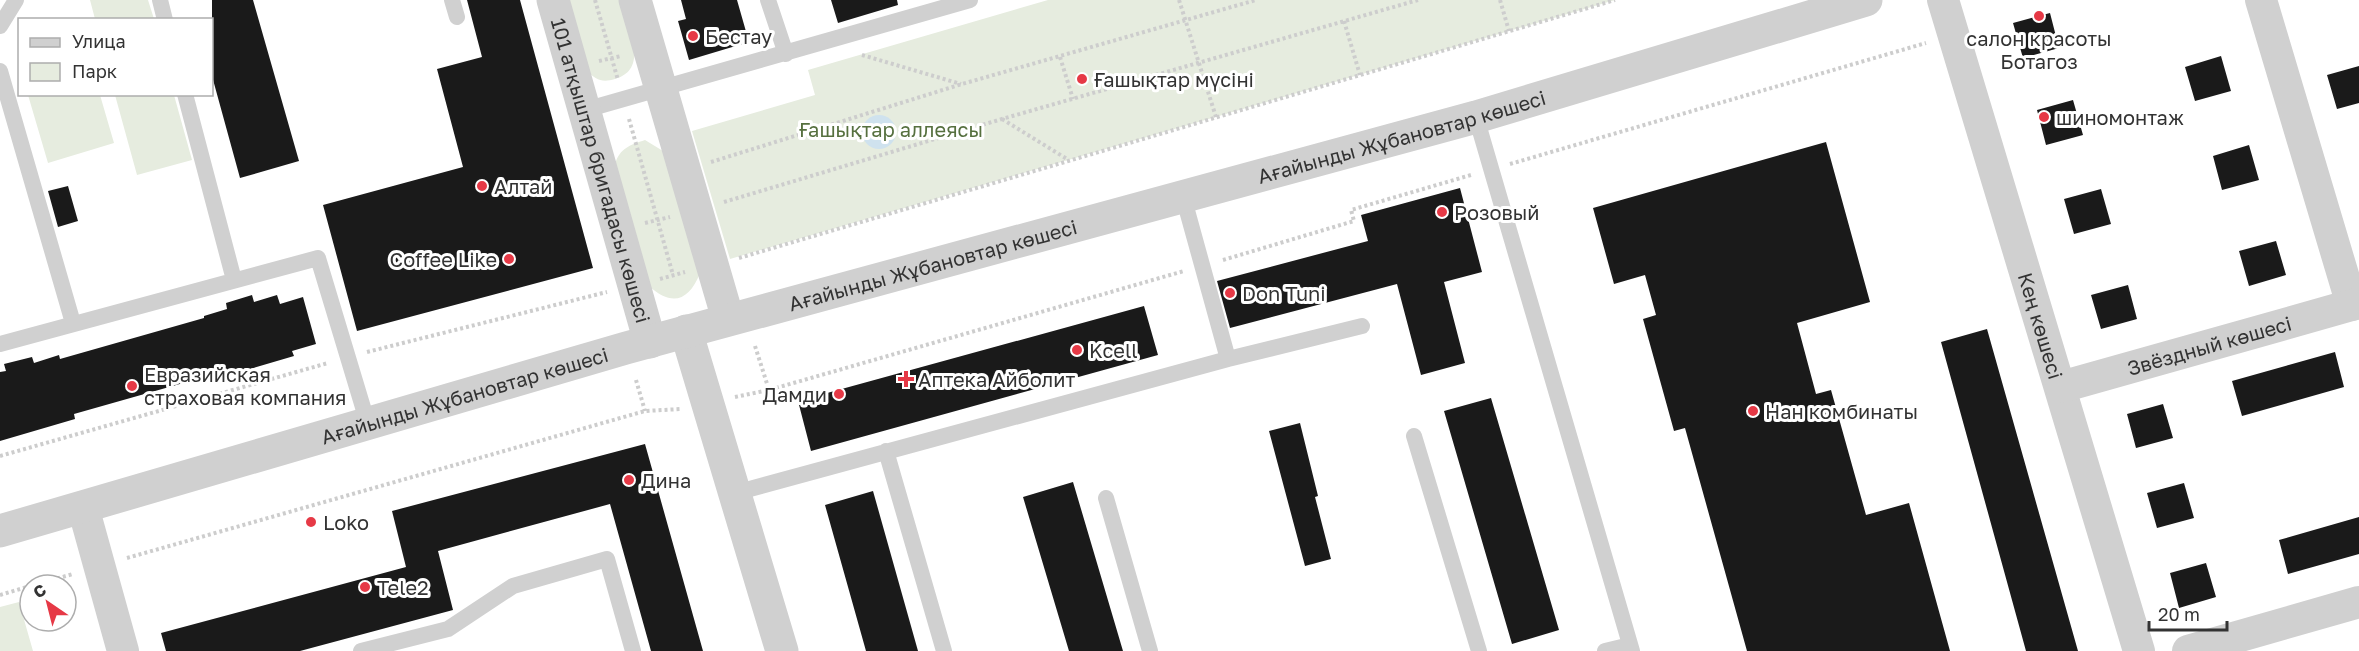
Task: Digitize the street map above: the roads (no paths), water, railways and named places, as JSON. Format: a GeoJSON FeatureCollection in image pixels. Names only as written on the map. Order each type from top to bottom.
{"type":"FeatureCollection","features":[{"type":"Feature","properties":{"kind":"street","name":"101 атқыштар бригадасы көшесі"},"geometry":{"type":"LineString","coordinates":[[553,0],[650,342]]}},
{"type":"Feature","properties":{"kind":"street"},"geometry":{"type":"LineString","coordinates":[[635,0],[661,90],[705,208],[728,319]]}},
{"type":"Feature","properties":{"kind":"street","name":"Ағайынды Жұбановтар көшесі"},"geometry":{"type":"LineString","coordinates":[[0,531],[728,319],[1476,117],[1866,0]]}},
{"type":"Feature","properties":{"kind":"street","name":"Кең көшесі"},"geometry":{"type":"LineString","coordinates":[[1943,0],[2139,651]]}},
{"type":"Feature","properties":{"kind":"street"},"geometry":{"type":"LineString","coordinates":[[2261,0],[2356,304]]}},
{"type":"Feature","properties":{"kind":"street","name":"Звёздный көшесі"},"geometry":{"type":"LineString","coordinates":[[2061,387],[2356,304]]}},
{"type":"Feature","properties":{"kind":"street"},"geometry":{"type":"LineString","coordinates":[[686,331],[782,651]]}},
{"type":"Feature","properties":{"kind":"street"},"geometry":{"type":"LineString","coordinates":[[83,507],[123,651]]}},
{"type":"Feature","properties":{"kind":"street"},"geometry":{"type":"LineString","coordinates":[[2188,651],[2359,602]]}},
{"type":"Feature","properties":{"kind":"lane"},"geometry":{"type":"LineString","coordinates":[[0,26],[16,0]]}},
{"type":"Feature","properties":{"kind":"lane"},"geometry":{"type":"LineString","coordinates":[[160,0],[164,18]]}},
{"type":"Feature","properties":{"kind":"lane"},"geometry":{"type":"LineString","coordinates":[[452,0],[457,17]]}},
{"type":"Feature","properties":{"kind":"lane"},"geometry":{"type":"LineString","coordinates":[[768,0],[786,54]]}},
{"type":"Feature","properties":{"kind":"lane"},"geometry":{"type":"LineString","coordinates":[[585,110],[970,0]]}},
{"type":"Feature","properties":{"kind":"lane"},"geometry":{"type":"LineString","coordinates":[[0,71],[73,323]]}},
{"type":"Feature","properties":{"kind":"lane"},"geometry":{"type":"LineString","coordinates":[[186,96],[234,280]]}},
{"type":"Feature","properties":{"kind":"lane"},"geometry":{"type":"LineString","coordinates":[[1476,117],[1631,648],[1605,651]]}},
{"type":"Feature","properties":{"kind":"lane"},"geometry":{"type":"LineString","coordinates":[[1183,196],[1228,359]]}},
{"type":"Feature","properties":{"kind":"lane"},"geometry":{"type":"LineString","coordinates":[[0,344],[318,258],[368,424]]}},
{"type":"Feature","properties":{"kind":"lane"},"geometry":{"type":"LineString","coordinates":[[735,493],[1228,359],[1362,326]]}},
{"type":"Feature","properties":{"kind":"lane"},"geometry":{"type":"LineString","coordinates":[[1414,436],[1479,651]]}},
{"type":"Feature","properties":{"kind":"lane"},"geometry":{"type":"LineString","coordinates":[[886,451],[944,651]]}},
{"type":"Feature","properties":{"kind":"lane"},"geometry":{"type":"LineString","coordinates":[[1106,498],[1150,651]]}},
{"type":"Feature","properties":{"kind":"lane"},"geometry":{"type":"LineString","coordinates":[[361,651],[448,629],[513,586],[607,559],[633,651]]}},
{"type":"Feature","properties":{"kind":"water"},"geometry":{"type":"Polygon","coordinates":[[[879,115],[891,120],[896,132],[891,144],[879,149],[867,144],[862,132],[867,120],[879,115]]]}},
{"type":"Feature","properties":{"kind":"place","name":"салон красоты Ботагоз"},"geometry":{"type":"Point","coordinates":[2039,16]}},
{"type":"Feature","properties":{"kind":"place","name":"Бестау"},"geometry":{"type":"Point","coordinates":[693,36]}},
{"type":"Feature","properties":{"kind":"place","name":"Ғашықтар мүсіні"},"geometry":{"type":"Point","coordinates":[1082,79]}},
{"type":"Feature","properties":{"kind":"place","name":"шиномонтаж"},"geometry":{"type":"Point","coordinates":[2044,117]}},
{"type":"Feature","properties":{"kind":"place","name":"Алтай"},"geometry":{"type":"Point","coordinates":[482,186]}},
{"type":"Feature","properties":{"kind":"place","name":"Розовый"},"geometry":{"type":"Point","coordinates":[1442,212]}},
{"type":"Feature","properties":{"kind":"place","name":"Coffee Like"},"geometry":{"type":"Point","coordinates":[509,259]}},
{"type":"Feature","properties":{"kind":"place","name":"Don Tuni"},"geometry":{"type":"Point","coordinates":[1230,293]}},
{"type":"Feature","properties":{"kind":"place","name":"Kcell"},"geometry":{"type":"Point","coordinates":[1077,350]}},
{"type":"Feature","properties":{"kind":"place","name":"Аптека Айболит"},"geometry":{"type":"Point","coordinates":[906,379]}},
{"type":"Feature","properties":{"kind":"place","name":"Евразийская страховая компания"},"geometry":{"type":"Point","coordinates":[132,386]}},
{"type":"Feature","properties":{"kind":"place","name":"Дамди"},"geometry":{"type":"Point","coordinates":[839,394]}},
{"type":"Feature","properties":{"kind":"place","name":"Нан комбинаты"},"geometry":{"type":"Point","coordinates":[1753,411]}},
{"type":"Feature","properties":{"kind":"place","name":"Дина"},"geometry":{"type":"Point","coordinates":[629,480]}},
{"type":"Feature","properties":{"kind":"place","name":"Loko"},"geometry":{"type":"Point","coordinates":[311,522]}},
{"type":"Feature","properties":{"kind":"place","name":"Tele2"},"geometry":{"type":"Point","coordinates":[365,587]}},
{"type":"Feature","properties":{"kind":"park label","name":"Ғашықтар аллеясы"},"geometry":{"type":"Point","coordinates":[891,129]}}]}
